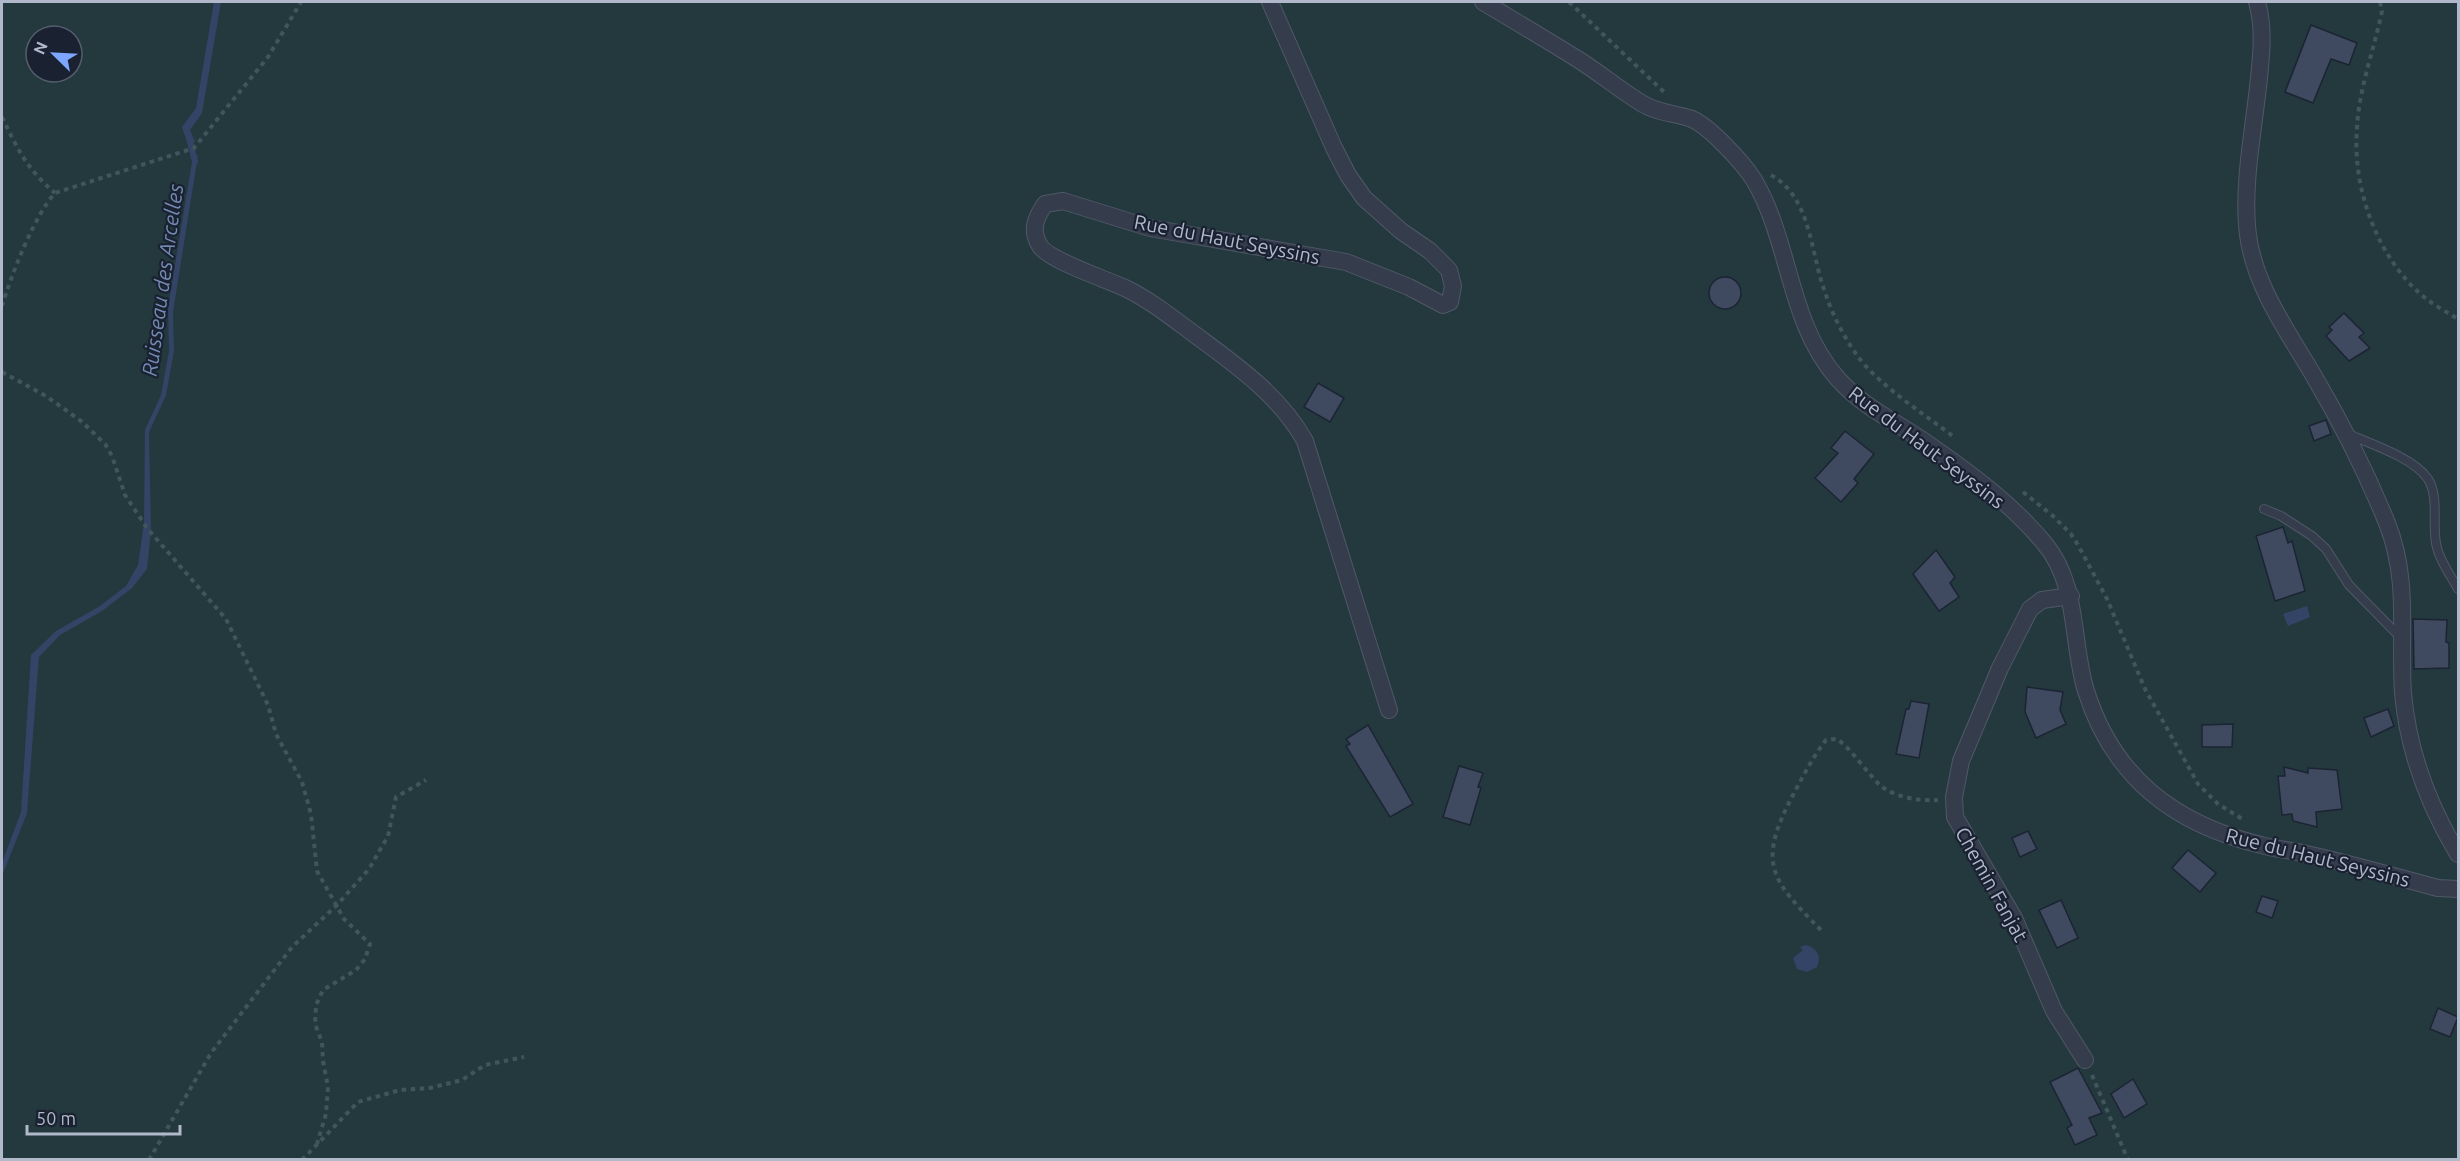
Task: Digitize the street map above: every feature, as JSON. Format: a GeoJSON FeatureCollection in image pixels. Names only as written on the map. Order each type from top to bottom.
{"type":"FeatureCollection","features":[{"type":"Feature","properties":{"kind":"street","name":"Rue du Haut Seyssins"},"geometry":{"type":"LineString","coordinates":[[1270,2],[1348,175],[1364,198],[1401,231],[1430,251],[1449,270],[1453,286],[1450,302],[1443,305],[1409,287],[1346,262],[1150,228],[1063,201],[1045,204],[1036,217],[1034,232],[1040,248],[1054,257],[1127,289],[1163,311],[1239,367],[1294,421],[1305,441],[1389,710]]}},
{"type":"Feature","properties":{"kind":"street","name":"Rue du Haut Seyssins"},"geometry":{"type":"LineString","coordinates":[[1483,2],[1580,61],[1640,102],[1672,116],[1693,118],[1737,155],[1753,178],[1766,203],[1783,249],[1805,326],[1818,352],[1837,378],[1862,402],[1929,445],[2002,501],[2048,548],[2071,596],[2082,675],[2093,711],[2100,729],[2135,780],[2153,796],[2192,820],[2244,840],[2438,888],[2458,889]]}},
{"type":"Feature","properties":{"kind":"street"},"geometry":{"type":"LineString","coordinates":[[2257,2],[2261,16],[2262,52],[2247,196],[2248,235],[2260,280],[2343,432],[2387,524],[2397,556],[2403,587],[2403,693],[2415,758],[2435,810],[2458,854]]}},
{"type":"Feature","properties":{"kind":"street","name":"Chemin Fanjat"},"geometry":{"type":"LineString","coordinates":[[2071,596],[2042,600],[2030,609],[2000,668],[1961,761],[1954,792],[1955,817],[2014,918],[2054,1011],[2085,1059]]}},
{"type":"Feature","properties":{"kind":"lane"},"geometry":{"type":"LineString","coordinates":[[2343,432],[2398,456],[2417,468],[2428,479],[2432,489],[2437,548],[2458,590]]}},
{"type":"Feature","properties":{"kind":"lane"},"geometry":{"type":"LineString","coordinates":[[2264,509],[2281,516],[2312,536],[2326,549],[2349,585],[2402,639]]}},
{"type":"Feature","properties":{"kind":"path"},"geometry":{"type":"LineString","coordinates":[[2,306],[9,283],[47,201],[55,193],[194,148],[268,57],[302,2]]}},
{"type":"Feature","properties":{"kind":"path"},"geometry":{"type":"LineString","coordinates":[[1569,2],[1667,95]]}},
{"type":"Feature","properties":{"kind":"path"},"geometry":{"type":"LineString","coordinates":[[2380,2],[2382,11],[2356,128],[2356,155],[2365,201],[2377,233],[2398,270],[2422,296],[2458,319]]}},
{"type":"Feature","properties":{"kind":"path"},"geometry":{"type":"LineString","coordinates":[[2,117],[24,161],[35,176],[55,193]]}},
{"type":"Feature","properties":{"kind":"path"},"geometry":{"type":"LineString","coordinates":[[1792,191],[1808,226],[1824,290],[1832,310],[1858,357],[1904,399],[1958,440]]}},
{"type":"Feature","properties":{"kind":"path"},"geometry":{"type":"LineString","coordinates":[[2,372],[46,396],[98,436],[112,456],[125,495],[147,528],[226,619],[268,705],[276,734],[302,782],[311,814],[317,871],[344,919],[370,944],[365,959],[356,970],[323,990],[316,1005],[315,1024],[322,1042],[328,1087],[326,1114],[317,1144]]}},
{"type":"Feature","properties":{"kind":"path"},"geometry":{"type":"LineString","coordinates":[[2016,487],[2053,516],[2071,534],[2078,545],[2107,599],[2156,712],[2198,784],[2218,804],[2254,826]]}},
{"type":"Feature","properties":{"kind":"path"},"geometry":{"type":"LineString","coordinates":[[1821,930],[1787,896],[1773,866],[1771,849],[1775,833],[1787,807],[1817,751],[1826,740],[1835,739],[1843,743],[1858,763],[1883,788],[1899,795],[1920,801],[1938,800],[1954,792]]}},
{"type":"Feature","properties":{"kind":"path"},"geometry":{"type":"LineString","coordinates":[[149,1160],[211,1053],[292,947],[337,905],[369,869],[388,836],[396,797],[426,780]]}},
{"type":"Feature","properties":{"kind":"path"},"geometry":{"type":"LineString","coordinates":[[302,1160],[358,1102],[400,1090],[430,1088],[462,1080],[485,1065],[524,1057]]}},
{"type":"Feature","properties":{"kind":"path"},"geometry":{"type":"LineString","coordinates":[[2085,1059],[2128,1160]]}},
{"type":"Feature","properties":{"kind":"green space"},"geometry":{"type":"Polygon","coordinates":[[[2,2],[2458,2],[2458,1159],[2,1159],[2,2]]]}},
{"type":"Feature","properties":{"kind":"water"},"geometry":{"type":"Polygon","coordinates":[[[214,2],[221,2],[202,113],[190,130],[195,142],[188,145],[182,127],[196,108],[214,2]]]}},
{"type":"Feature","properties":{"kind":"water"},"geometry":{"type":"Polygon","coordinates":[[[198,155],[173,312],[174,351],[166,395],[149,432],[151,531],[147,569],[132,588],[102,611],[60,635],[39,657],[27,813],[2,876],[2,863],[21,812],[31,655],[56,631],[100,606],[126,586],[138,565],[144,523],[145,430],[161,395],[169,351],[168,307],[193,156],[198,155]]]}},
{"type":"Feature","properties":{"kind":"water"},"geometry":{"type":"Polygon","coordinates":[[[2307,606],[2310,617],[2288,626],[2283,614],[2307,606]]]}},
{"type":"Feature","properties":{"kind":"water"},"geometry":{"type":"Polygon","coordinates":[[[1806,945],[1816,950],[1819,956],[1817,967],[1807,972],[1797,969],[1793,958],[1803,950],[1800,947],[1806,945]]]}},
{"type":"Feature","properties":{"kind":"building"},"geometry":{"type":"Polygon","coordinates":[[[2311,25],[2357,43],[2349,65],[2331,59],[2313,103],[2285,92],[2311,25]]]}},
{"type":"Feature","properties":{"kind":"building"},"geometry":{"type":"Polygon","coordinates":[[[1725,277],[1736,282],[1741,293],[1736,304],[1725,309],[1714,304],[1709,293],[1714,282],[1725,277]]]}},
{"type":"Feature","properties":{"kind":"building"},"geometry":{"type":"Polygon","coordinates":[[[2344,313],[2364,333],[2359,337],[2370,348],[2349,361],[2326,336],[2332,330],[2329,327],[2344,313]]]}},
{"type":"Feature","properties":{"kind":"building"},"geometry":{"type":"Polygon","coordinates":[[[1318,383],[1344,398],[1330,422],[1304,407],[1318,383]]]}},
{"type":"Feature","properties":{"kind":"building"},"geometry":{"type":"Polygon","coordinates":[[[2326,420],[2331,434],[2314,441],[2309,426],[2326,420]]]}},
{"type":"Feature","properties":{"kind":"building"},"geometry":{"type":"Polygon","coordinates":[[[1845,431],[1874,454],[1854,479],[1858,483],[1841,502],[1815,478],[1838,453],[1831,448],[1845,431]]]}},
{"type":"Feature","properties":{"kind":"building"},"geometry":{"type":"Polygon","coordinates":[[[2283,527],[2288,543],[2292,541],[2305,591],[2275,601],[2256,536],[2283,527]]]}},
{"type":"Feature","properties":{"kind":"building"},"geometry":{"type":"Polygon","coordinates":[[[1936,550],[1955,577],[1950,583],[1959,597],[1939,611],[1913,574],[1936,550]]]}},
{"type":"Feature","properties":{"kind":"building"},"geometry":{"type":"Polygon","coordinates":[[[2413,619],[2447,620],[2446,642],[2449,643],[2449,668],[2414,669],[2413,619]]]}},
{"type":"Feature","properties":{"kind":"building"},"geometry":{"type":"Polygon","coordinates":[[[2027,687],[2063,692],[2060,710],[2066,724],[2036,738],[2025,712],[2027,687]]]}},
{"type":"Feature","properties":{"kind":"building"},"geometry":{"type":"Polygon","coordinates":[[[1911,701],[1929,704],[1919,758],[1896,754],[1906,709],[1909,709],[1911,701]]]}},
{"type":"Feature","properties":{"kind":"building"},"geometry":{"type":"Polygon","coordinates":[[[2388,709],[2394,726],[2371,737],[2364,718],[2388,709]]]}},
{"type":"Feature","properties":{"kind":"building"},"geometry":{"type":"Polygon","coordinates":[[[2233,724],[2232,747],[2202,747],[2202,725],[2233,724]]]}},
{"type":"Feature","properties":{"kind":"building"},"geometry":{"type":"Polygon","coordinates":[[[1368,725],[1413,804],[1390,817],[1346,746],[1350,744],[1346,739],[1368,725]]]}},
{"type":"Feature","properties":{"kind":"building"},"geometry":{"type":"Polygon","coordinates":[[[1459,766],[1483,773],[1470,825],[1443,817],[1459,766]]]}},
{"type":"Feature","properties":{"kind":"building"},"geometry":{"type":"Polygon","coordinates":[[[2284,767],[2308,773],[2308,768],[2337,770],[2342,809],[2316,812],[2317,827],[2293,821],[2292,814],[2282,815],[2278,776],[2285,776],[2284,767]]]}},
{"type":"Feature","properties":{"kind":"building"},"geometry":{"type":"Polygon","coordinates":[[[2028,831],[2037,849],[2020,857],[2012,838],[2028,831]]]}},
{"type":"Feature","properties":{"kind":"building"},"geometry":{"type":"Polygon","coordinates":[[[2188,850],[2216,873],[2200,892],[2172,868],[2188,850]]]}},
{"type":"Feature","properties":{"kind":"building"},"geometry":{"type":"Polygon","coordinates":[[[2262,896],[2278,901],[2272,918],[2256,912],[2262,896]]]}},
{"type":"Feature","properties":{"kind":"building"},"geometry":{"type":"Polygon","coordinates":[[[2061,900],[2078,938],[2057,948],[2039,910],[2061,900]]]}},
{"type":"Feature","properties":{"kind":"building"},"geometry":{"type":"Polygon","coordinates":[[[2438,1008],[2458,1017],[2450,1037],[2430,1029],[2438,1008]]]}},
{"type":"Feature","properties":{"kind":"building"},"geometry":{"type":"Polygon","coordinates":[[[2078,1068],[2102,1113],[2089,1118],[2097,1135],[2075,1145],[2067,1128],[2072,1125],[2050,1082],[2078,1068]]]}},
{"type":"Feature","properties":{"kind":"building"},"geometry":{"type":"Polygon","coordinates":[[[2133,1079],[2147,1104],[2124,1118],[2111,1094],[2133,1079]]]}},
{"type":"Feature","properties":{"kind":"waterway","name":"Ruisseau des Arcelles"},"geometry":{"type":"LineString","coordinates":[[189,137],[195,162]]}}]}
